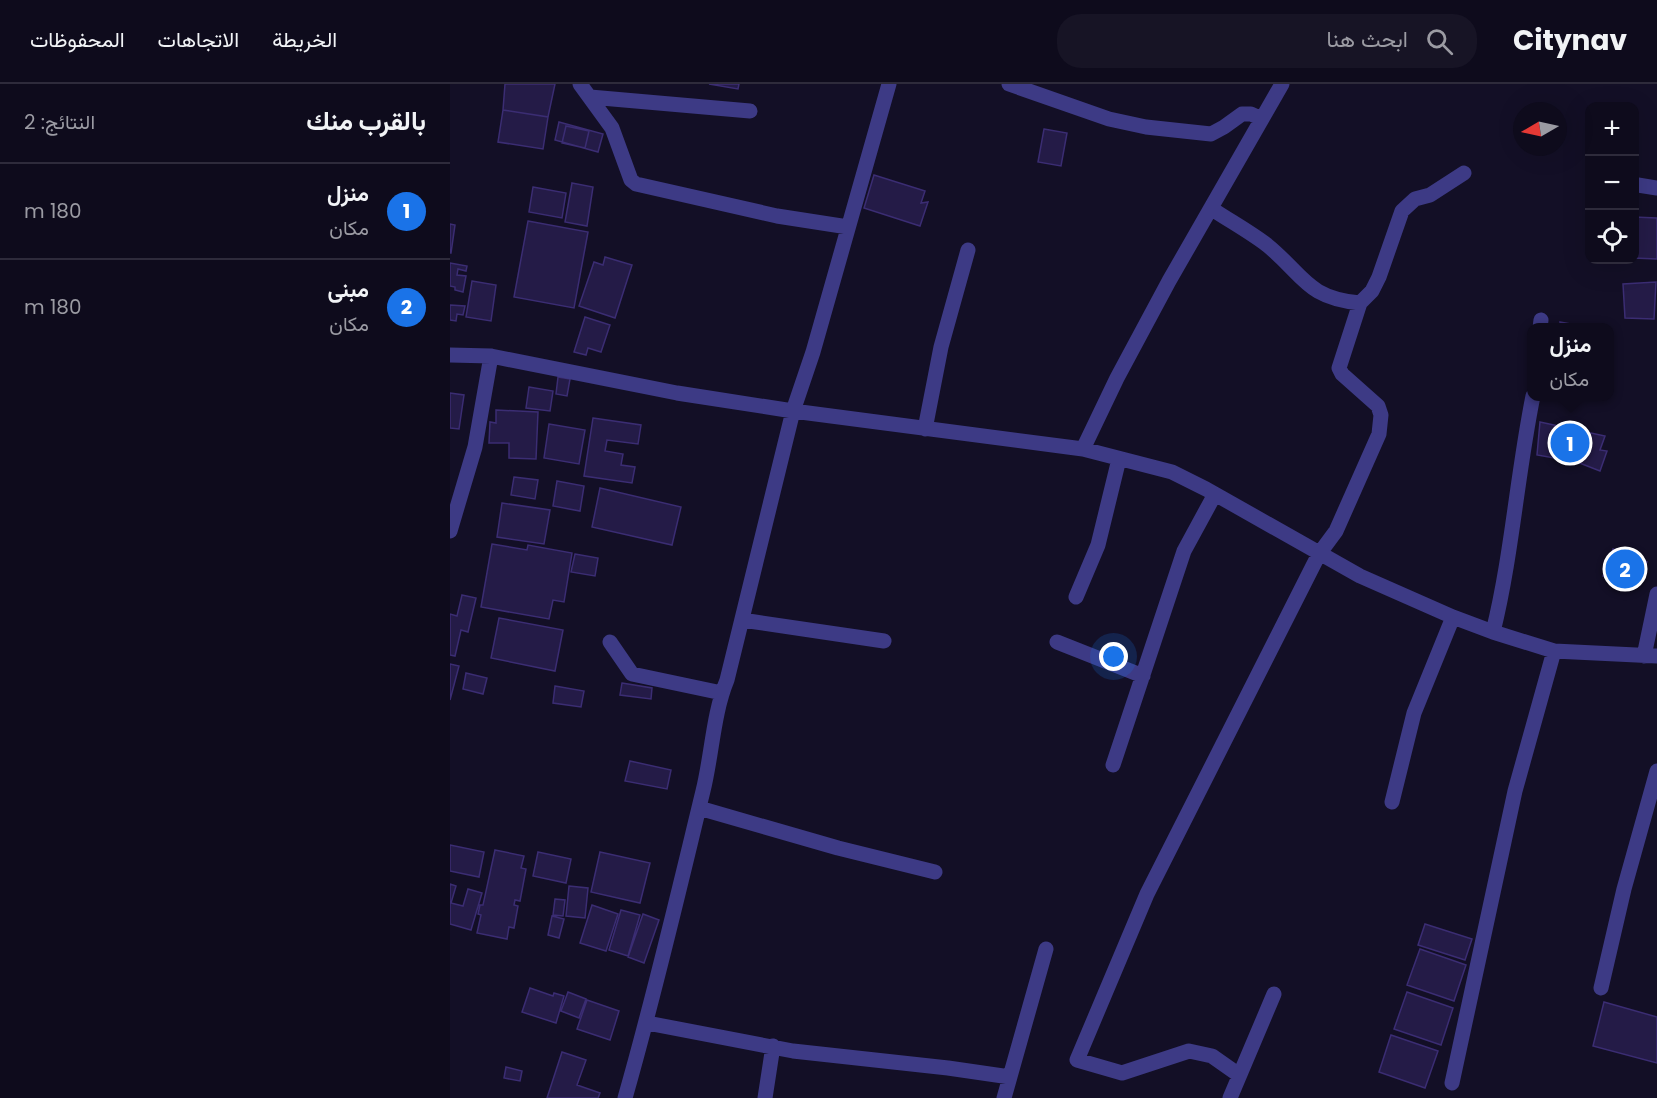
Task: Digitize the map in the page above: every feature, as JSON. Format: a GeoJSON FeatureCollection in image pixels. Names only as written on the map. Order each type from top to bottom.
{"type":"FeatureCollection","features":[{"type":"Feature","properties":{"kind":"street"},"geometry":{"type":"LineString","coordinates":[[580,84],[612,128],[631,180],[636,184],[777,216],[848,227]]}},
{"type":"Feature","properties":{"kind":"street"},"geometry":{"type":"LineString","coordinates":[[625,1098],[647,1023],[699,808],[722,693],[794,411],[889,84]]}},
{"type":"Feature","properties":{"kind":"street"},"geometry":{"type":"LineString","coordinates":[[1009,84],[1109,119],[1146,128],[1211,134],[1242,114],[1251,114],[1262,119]]}},
{"type":"Feature","properties":{"kind":"street"},"geometry":{"type":"LineString","coordinates":[[1083,448],[1127,358],[1169,281],[1282,84]]}},
{"type":"Feature","properties":{"kind":"street"},"geometry":{"type":"LineString","coordinates":[[590,97],[750,111]]}},
{"type":"Feature","properties":{"kind":"street"},"geometry":{"type":"LineString","coordinates":[[1239,1075],[1212,1056],[1189,1051],[1122,1073],[1077,1060],[1147,894],[1319,554],[1336,531],[1379,434],[1381,414],[1378,406],[1344,377],[1339,368],[1360,303],[1372,291],[1379,277],[1402,211],[1415,200],[1430,195],[1464,173]]}},
{"type":"Feature","properties":{"kind":"street"},"geometry":{"type":"LineString","coordinates":[[1639,185],[1657,188]]}},
{"type":"Feature","properties":{"kind":"street"},"geometry":{"type":"LineString","coordinates":[[1212,209],[1264,243],[1317,292],[1338,301],[1360,303]]}},
{"type":"Feature","properties":{"kind":"street"},"geometry":{"type":"LineString","coordinates":[[925,429],[941,347],[968,250]]}},
{"type":"Feature","properties":{"kind":"street"},"geometry":{"type":"LineString","coordinates":[[450,355],[490,356],[677,393],[794,411],[1083,448],[1172,472],[1360,576],[1453,617],[1554,651],[1651,656],[1657,594]]}},
{"type":"Feature","properties":{"kind":"street"},"geometry":{"type":"LineString","coordinates":[[450,531],[475,447],[490,356]]}},
{"type":"Feature","properties":{"kind":"street"},"geometry":{"type":"LineString","coordinates":[[1493,632],[1503,590],[1532,401]]}},
{"type":"Feature","properties":{"kind":"street"},"geometry":{"type":"LineString","coordinates":[[1076,597],[1098,545],[1119,459]]}},
{"type":"Feature","properties":{"kind":"street"},"geometry":{"type":"LineString","coordinates":[[1113,765],[1184,551],[1215,494]]}},
{"type":"Feature","properties":{"kind":"street"},"geometry":{"type":"LineString","coordinates":[[1392,802],[1414,713],[1453,617]]}},
{"type":"Feature","properties":{"kind":"street"},"geometry":{"type":"LineString","coordinates":[[742,620],[884,641]]}},
{"type":"Feature","properties":{"kind":"street"},"geometry":{"type":"LineString","coordinates":[[610,642],[632,674],[722,693]]}},
{"type":"Feature","properties":{"kind":"street"},"geometry":{"type":"LineString","coordinates":[[1057,642],[1143,676]]}},
{"type":"Feature","properties":{"kind":"street"},"geometry":{"type":"LineString","coordinates":[[1452,1083],[1515,790],[1554,651]]}},
{"type":"Feature","properties":{"kind":"street"},"geometry":{"type":"LineString","coordinates":[[1601,988],[1624,889],[1657,771]]}},
{"type":"Feature","properties":{"kind":"street"},"geometry":{"type":"LineString","coordinates":[[699,808],[935,873]]}},
{"type":"Feature","properties":{"kind":"street"},"geometry":{"type":"LineString","coordinates":[[1004,1098],[1046,949]]}},
{"type":"Feature","properties":{"kind":"street"},"geometry":{"type":"LineString","coordinates":[[1230,1098],[1274,994]]}},
{"type":"Feature","properties":{"kind":"street"},"geometry":{"type":"LineString","coordinates":[[647,1023],[804,1052],[1010,1077]]}},
{"type":"Feature","properties":{"kind":"street"},"geometry":{"type":"LineString","coordinates":[[765,1098],[773,1046]]}},
{"type":"Feature","properties":{"kind":"building"},"geometry":{"type":"Polygon","coordinates":[[[505,84],[555,84],[548,117],[503,110],[505,84]]]}},
{"type":"Feature","properties":{"kind":"building"},"geometry":{"type":"Polygon","coordinates":[[[709,84],[739,84],[738,89],[709,84]]]}},
{"type":"Feature","properties":{"kind":"building"},"geometry":{"type":"Polygon","coordinates":[[[503,110],[548,117],[543,149],[498,142],[503,110]]]}},
{"type":"Feature","properties":{"kind":"building"},"geometry":{"type":"Polygon","coordinates":[[[559,122],[603,134],[598,152],[555,140],[559,122]]]}},
{"type":"Feature","properties":{"kind":"building"},"geometry":{"type":"Polygon","coordinates":[[[566,126],[589,131],[585,148],[562,143],[566,126]]]}},
{"type":"Feature","properties":{"kind":"building"},"geometry":{"type":"Polygon","coordinates":[[[1044,129],[1067,133],[1061,166],[1038,162],[1044,129]]]}},
{"type":"Feature","properties":{"kind":"building"},"geometry":{"type":"Polygon","coordinates":[[[874,175],[925,191],[921,203],[928,202],[920,226],[864,208],[874,175]]]}},
{"type":"Feature","properties":{"kind":"building"},"geometry":{"type":"Polygon","coordinates":[[[572,183],[593,187],[587,226],[565,222],[572,183]]]}},
{"type":"Feature","properties":{"kind":"building"},"geometry":{"type":"Polygon","coordinates":[[[533,187],[566,193],[562,218],[529,212],[533,187]]]}},
{"type":"Feature","properties":{"kind":"building"},"geometry":{"type":"Polygon","coordinates":[[[1639,217],[1657,218],[1657,259],[1639,258],[1639,217]]]}},
{"type":"Feature","properties":{"kind":"building"},"geometry":{"type":"Polygon","coordinates":[[[528,221],[588,232],[574,308],[514,297],[528,221]]]}},
{"type":"Feature","properties":{"kind":"building"},"geometry":{"type":"Polygon","coordinates":[[[450,224],[455,225],[451,253],[450,253],[450,224]]]}},
{"type":"Feature","properties":{"kind":"building"},"geometry":{"type":"Polygon","coordinates":[[[605,257],[632,265],[615,318],[579,306],[594,262],[603,265],[605,257]]]}},
{"type":"Feature","properties":{"kind":"building"},"geometry":{"type":"Polygon","coordinates":[[[450,263],[467,266],[466,271],[458,269],[457,275],[466,276],[463,292],[450,286],[450,263]]]}},
{"type":"Feature","properties":{"kind":"building"},"geometry":{"type":"Polygon","coordinates":[[[472,281],[496,285],[491,321],[466,317],[472,281]]]}},
{"type":"Feature","properties":{"kind":"building"},"geometry":{"type":"Polygon","coordinates":[[[1656,282],[1654,319],[1625,318],[1623,284],[1656,282]]]}},
{"type":"Feature","properties":{"kind":"building"},"geometry":{"type":"Polygon","coordinates":[[[450,305],[465,306],[463,315],[457,314],[456,321],[450,320],[450,305]]]}},
{"type":"Feature","properties":{"kind":"building"},"geometry":{"type":"Polygon","coordinates":[[[585,317],[610,325],[601,352],[588,348],[586,355],[574,352],[585,317]]]}},
{"type":"Feature","properties":{"kind":"building"},"geometry":{"type":"Polygon","coordinates":[[[558,377],[570,379],[567,396],[556,394],[558,377]]]}},
{"type":"Feature","properties":{"kind":"building"},"geometry":{"type":"Polygon","coordinates":[[[529,387],[553,391],[550,411],[526,408],[529,387]]]}},
{"type":"Feature","properties":{"kind":"building"},"geometry":{"type":"Polygon","coordinates":[[[450,393],[464,395],[459,429],[450,428],[450,393]]]}},
{"type":"Feature","properties":{"kind":"building"},"geometry":{"type":"Polygon","coordinates":[[[496,410],[538,412],[536,459],[509,458],[509,443],[489,443],[490,422],[496,423],[496,410]]]}},
{"type":"Feature","properties":{"kind":"building"},"geometry":{"type":"Polygon","coordinates":[[[593,418],[641,425],[638,444],[607,440],[605,451],[623,454],[621,465],[635,467],[632,483],[584,476],[593,418]]]}},
{"type":"Feature","properties":{"kind":"building"},"geometry":{"type":"Polygon","coordinates":[[[1540,422],[1605,436],[1600,450],[1607,451],[1600,471],[1577,462],[1537,455],[1540,422]]]}},
{"type":"Feature","properties":{"kind":"building"},"geometry":{"type":"Polygon","coordinates":[[[549,424],[585,430],[579,464],[544,458],[549,424]]]}},
{"type":"Feature","properties":{"kind":"building"},"geometry":{"type":"Polygon","coordinates":[[[514,477],[538,480],[535,499],[511,495],[514,477]]]}},
{"type":"Feature","properties":{"kind":"building"},"geometry":{"type":"Polygon","coordinates":[[[557,481],[584,486],[580,511],[553,506],[557,481]]]}},
{"type":"Feature","properties":{"kind":"building"},"geometry":{"type":"Polygon","coordinates":[[[600,488],[681,507],[672,545],[592,527],[600,488]]]}},
{"type":"Feature","properties":{"kind":"building"},"geometry":{"type":"Polygon","coordinates":[[[502,503],[550,510],[544,544],[497,537],[502,503]]]}},
{"type":"Feature","properties":{"kind":"building"},"geometry":{"type":"Polygon","coordinates":[[[492,544],[527,550],[528,545],[572,553],[564,602],[553,600],[549,619],[481,607],[492,544]]]}},
{"type":"Feature","properties":{"kind":"building"},"geometry":{"type":"Polygon","coordinates":[[[1613,549],[1647,562],[1636,586],[1603,576],[1613,549]]]}},
{"type":"Feature","properties":{"kind":"building"},"geometry":{"type":"Polygon","coordinates":[[[575,554],[598,558],[595,576],[571,572],[575,554]]]}},
{"type":"Feature","properties":{"kind":"building"},"geometry":{"type":"Polygon","coordinates":[[[462,595],[476,598],[468,632],[461,630],[455,656],[450,655],[450,614],[457,616],[462,595]]]}},
{"type":"Feature","properties":{"kind":"building"},"geometry":{"type":"Polygon","coordinates":[[[499,618],[563,630],[555,671],[491,658],[499,618]]]}},
{"type":"Feature","properties":{"kind":"building"},"geometry":{"type":"Polygon","coordinates":[[[450,664],[459,666],[450,700],[450,664]]]}},
{"type":"Feature","properties":{"kind":"building"},"geometry":{"type":"Polygon","coordinates":[[[466,673],[487,678],[483,694],[463,689],[466,673]]]}},
{"type":"Feature","properties":{"kind":"building"},"geometry":{"type":"Polygon","coordinates":[[[622,683],[652,688],[651,699],[620,695],[622,683]]]}},
{"type":"Feature","properties":{"kind":"building"},"geometry":{"type":"Polygon","coordinates":[[[555,686],[584,691],[581,707],[553,703],[555,686]]]}},
{"type":"Feature","properties":{"kind":"building"},"geometry":{"type":"Polygon","coordinates":[[[630,761],[671,770],[667,789],[625,781],[630,761]]]}},
{"type":"Feature","properties":{"kind":"building"},"geometry":{"type":"Polygon","coordinates":[[[450,845],[484,852],[479,877],[450,871],[450,845]]]}},
{"type":"Feature","properties":{"kind":"building"},"geometry":{"type":"Polygon","coordinates":[[[495,850],[524,856],[521,868],[526,869],[520,901],[515,900],[514,905],[518,906],[514,928],[509,927],[507,939],[477,933],[481,915],[478,914],[480,905],[483,905],[495,850]]]}},
{"type":"Feature","properties":{"kind":"building"},"geometry":{"type":"Polygon","coordinates":[[[538,852],[571,859],[566,883],[533,876],[538,852]]]}},
{"type":"Feature","properties":{"kind":"building"},"geometry":{"type":"Polygon","coordinates":[[[600,852],[650,863],[640,903],[591,892],[600,852]]]}},
{"type":"Feature","properties":{"kind":"building"},"geometry":{"type":"Polygon","coordinates":[[[450,884],[456,886],[451,903],[463,906],[468,889],[482,893],[471,930],[450,924],[450,884]]]}},
{"type":"Feature","properties":{"kind":"building"},"geometry":{"type":"Polygon","coordinates":[[[569,886],[588,888],[585,918],[566,916],[569,886]]]}},
{"type":"Feature","properties":{"kind":"building"},"geometry":{"type":"Polygon","coordinates":[[[555,899],[565,900],[563,916],[553,915],[555,899]]]}},
{"type":"Feature","properties":{"kind":"building"},"geometry":{"type":"Polygon","coordinates":[[[592,905],[618,914],[606,951],[580,943],[592,905]]]}},
{"type":"Feature","properties":{"kind":"building"},"geometry":{"type":"Polygon","coordinates":[[[621,910],[640,915],[628,956],[609,950],[621,910]]]}},
{"type":"Feature","properties":{"kind":"building"},"geometry":{"type":"Polygon","coordinates":[[[643,914],[659,920],[644,963],[628,957],[643,914]]]}},
{"type":"Feature","properties":{"kind":"building"},"geometry":{"type":"Polygon","coordinates":[[[552,916],[564,919],[559,938],[548,935],[552,916]]]}},
{"type":"Feature","properties":{"kind":"building"},"geometry":{"type":"Polygon","coordinates":[[[1425,924],[1472,939],[1465,960],[1418,945],[1425,924]]]}},
{"type":"Feature","properties":{"kind":"building"},"geometry":{"type":"Polygon","coordinates":[[[1420,949],[1466,965],[1454,1001],[1407,985],[1420,949]]]}},
{"type":"Feature","properties":{"kind":"building"},"geometry":{"type":"Polygon","coordinates":[[[530,988],[553,996],[554,993],[564,996],[556,1023],[522,1012],[530,988]]]}},
{"type":"Feature","properties":{"kind":"building"},"geometry":{"type":"Polygon","coordinates":[[[568,992],[586,999],[579,1018],[561,1011],[568,992]]]}},
{"type":"Feature","properties":{"kind":"building"},"geometry":{"type":"Polygon","coordinates":[[[1407,992],[1453,1008],[1441,1045],[1394,1029],[1407,992]]]}},
{"type":"Feature","properties":{"kind":"building"},"geometry":{"type":"Polygon","coordinates":[[[587,1000],[619,1011],[610,1040],[577,1029],[587,1000]]]}},
{"type":"Feature","properties":{"kind":"building"},"geometry":{"type":"Polygon","coordinates":[[[1604,1002],[1657,1017],[1657,1063],[1593,1046],[1604,1002]]]}},
{"type":"Feature","properties":{"kind":"building"},"geometry":{"type":"Polygon","coordinates":[[[1391,1035],[1438,1051],[1425,1088],[1379,1072],[1391,1035]]]}},
{"type":"Feature","properties":{"kind":"building"},"geometry":{"type":"Polygon","coordinates":[[[562,1052],[586,1060],[577,1085],[600,1093],[598,1098],[547,1098],[562,1052]]]}},
{"type":"Feature","properties":{"kind":"building"},"geometry":{"type":"Polygon","coordinates":[[[506,1067],[522,1071],[520,1081],[504,1078],[506,1067]]]}},
{"type":"Feature","properties":{"kind":"place","name":"منزل"},"geometry":{"type":"Point","coordinates":[1570,443]}},
{"type":"Feature","properties":{"kind":"place","name":"مبنى"},"geometry":{"type":"Point","coordinates":[1625,569]}}]}
